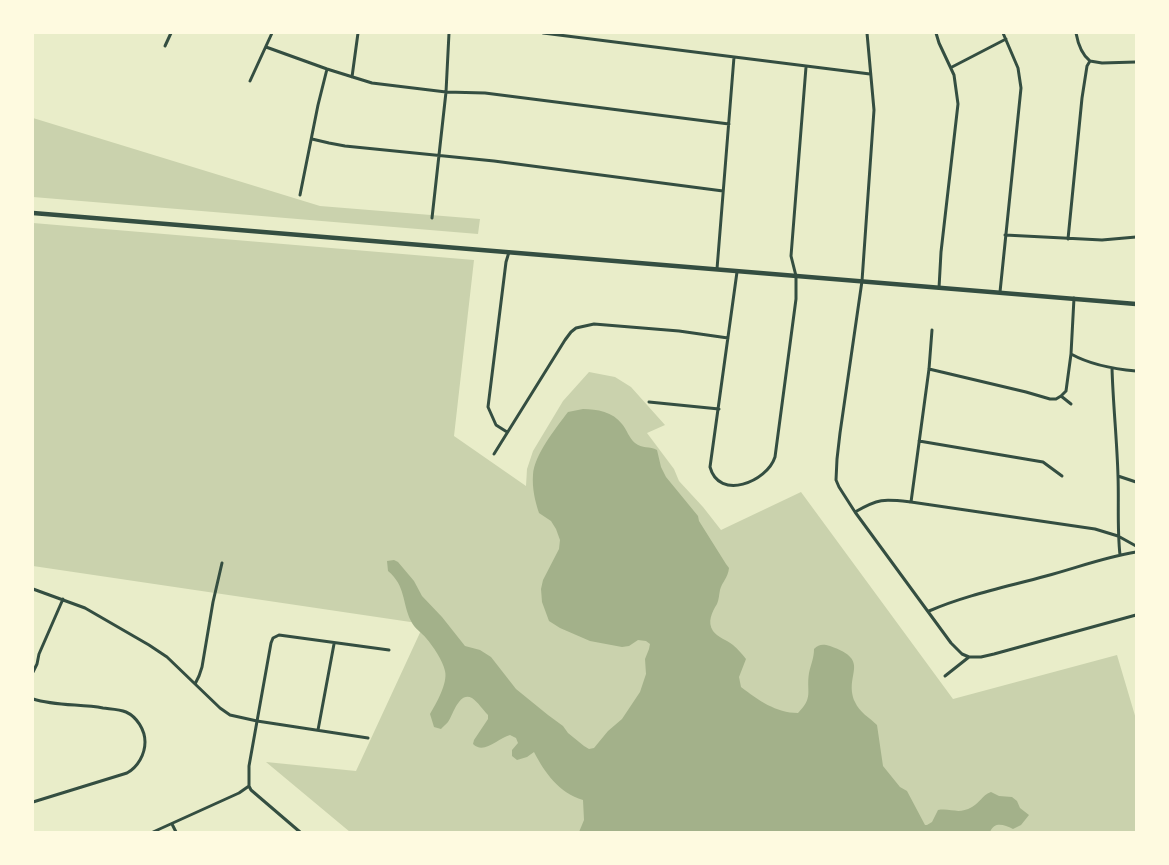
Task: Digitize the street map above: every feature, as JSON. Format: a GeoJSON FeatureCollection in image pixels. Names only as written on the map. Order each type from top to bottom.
{"type":"FeatureCollection","features":[{"type":"Feature","properties":{"kind":"main road"},"geometry":{"type":"LineString","coordinates":[[33,213],[1136,304]]}},
{"type":"Feature","properties":{"kind":"street"},"geometry":{"type":"LineString","coordinates":[[165,46],[171,33]]}},
{"type":"Feature","properties":{"kind":"street"},"geometry":{"type":"LineString","coordinates":[[250,81],[272,33]]}},
{"type":"Feature","properties":{"kind":"street"},"geometry":{"type":"LineString","coordinates":[[352,77],[358,33]]}},
{"type":"Feature","properties":{"kind":"street"},"geometry":{"type":"LineString","coordinates":[[432,219],[446,92],[449,33]]}},
{"type":"Feature","properties":{"kind":"street"},"geometry":{"type":"LineString","coordinates":[[543,33],[870,74]]}},
{"type":"Feature","properties":{"kind":"street"},"geometry":{"type":"LineString","coordinates":[[867,33],[874,110],[862,281],[836,472],[839,487],[855,512],[962,654],[969,657],[994,654],[1136,615]]}},
{"type":"Feature","properties":{"kind":"street"},"geometry":{"type":"LineString","coordinates":[[936,33],[956,83],[958,104],[939,288]]}},
{"type":"Feature","properties":{"kind":"street"},"geometry":{"type":"LineString","coordinates":[[1000,292],[1021,88],[1018,68],[1003,33]]}},
{"type":"Feature","properties":{"kind":"street"},"geometry":{"type":"LineString","coordinates":[[1076,33],[1080,48],[1090,61],[1136,62]]}},
{"type":"Feature","properties":{"kind":"street"},"geometry":{"type":"LineString","coordinates":[[951,67],[1006,39]]}},
{"type":"Feature","properties":{"kind":"street"},"geometry":{"type":"LineString","coordinates":[[266,47],[372,83],[446,92],[485,93],[729,124]]}},
{"type":"Feature","properties":{"kind":"street"},"geometry":{"type":"LineString","coordinates":[[717,269],[734,57]]}},
{"type":"Feature","properties":{"kind":"street"},"geometry":{"type":"LineString","coordinates":[[1068,239],[1082,98],[1087,66],[1090,61]]}},
{"type":"Feature","properties":{"kind":"street"},"geometry":{"type":"LineString","coordinates":[[738,271],[710,467],[714,478],[718,481],[740,486],[764,473],[773,462],[796,299],[796,276],[791,256],[806,67]]}},
{"type":"Feature","properties":{"kind":"street"},"geometry":{"type":"LineString","coordinates":[[300,195],[327,69]]}},
{"type":"Feature","properties":{"kind":"street"},"geometry":{"type":"LineString","coordinates":[[312,139],[345,146],[440,154],[723,191]]}},
{"type":"Feature","properties":{"kind":"street"},"geometry":{"type":"LineString","coordinates":[[1005,235],[1102,240],[1136,237]]}},
{"type":"Feature","properties":{"kind":"street"},"geometry":{"type":"LineString","coordinates":[[507,432],[496,425],[488,407],[509,252]]}},
{"type":"Feature","properties":{"kind":"street"},"geometry":{"type":"LineString","coordinates":[[928,369],[1056,399],[1066,391],[1071,354],[1074,298]]}},
{"type":"Feature","properties":{"kind":"street"},"geometry":{"type":"LineString","coordinates":[[494,454],[565,340],[576,328],[594,324],[679,330],[728,338]]}},
{"type":"Feature","properties":{"kind":"street"},"geometry":{"type":"LineString","coordinates":[[911,502],[932,330]]}},
{"type":"Feature","properties":{"kind":"street"},"geometry":{"type":"LineString","coordinates":[[1071,354],[1112,369],[1136,371]]}},
{"type":"Feature","properties":{"kind":"street"},"geometry":{"type":"LineString","coordinates":[[1112,369],[1120,555]]}},
{"type":"Feature","properties":{"kind":"street"},"geometry":{"type":"LineString","coordinates":[[1061,396],[1071,404]]}},
{"type":"Feature","properties":{"kind":"street"},"geometry":{"type":"LineString","coordinates":[[649,402],[719,409]]}},
{"type":"Feature","properties":{"kind":"street"},"geometry":{"type":"LineString","coordinates":[[919,441],[1043,462],[1062,476]]}},
{"type":"Feature","properties":{"kind":"street"},"geometry":{"type":"LineString","coordinates":[[1118,476],[1136,482]]}},
{"type":"Feature","properties":{"kind":"street"},"geometry":{"type":"LineString","coordinates":[[855,512],[881,499],[911,502],[1088,528],[1118,536],[1136,546]]}},
{"type":"Feature","properties":{"kind":"street"},"geometry":{"type":"LineString","coordinates":[[929,611],[954,600],[1136,552]]}},
{"type":"Feature","properties":{"kind":"street"},"geometry":{"type":"LineString","coordinates":[[195,684],[200,676],[222,563]]}},
{"type":"Feature","properties":{"kind":"street"},"geometry":{"type":"LineString","coordinates":[[33,589],[85,608],[149,645],[167,657],[225,713],[257,721],[368,738]]}},
{"type":"Feature","properties":{"kind":"street"},"geometry":{"type":"LineString","coordinates":[[33,672],[63,599]]}},
{"type":"Feature","properties":{"kind":"street"},"geometry":{"type":"LineString","coordinates":[[300,832],[249,786],[249,766],[273,638],[279,635],[389,650]]}},
{"type":"Feature","properties":{"kind":"street"},"geometry":{"type":"LineString","coordinates":[[318,730],[334,643]]}},
{"type":"Feature","properties":{"kind":"street"},"geometry":{"type":"LineString","coordinates":[[33,655],[39,654]]}},
{"type":"Feature","properties":{"kind":"street"},"geometry":{"type":"LineString","coordinates":[[945,676],[969,657]]}},
{"type":"Feature","properties":{"kind":"street"},"geometry":{"type":"LineString","coordinates":[[33,699],[126,712],[140,725],[145,745],[139,761],[131,771],[33,802]]}},
{"type":"Feature","properties":{"kind":"street"},"geometry":{"type":"LineString","coordinates":[[153,832],[239,793],[249,786]]}},
{"type":"Feature","properties":{"kind":"street"},"geometry":{"type":"LineString","coordinates":[[172,824],[176,832]]}},
{"type":"Feature","properties":{"kind":"shaded area"},"geometry":{"type":"Polygon","coordinates":[[[33,118],[320,206],[480,219],[478,234],[33,197],[33,118]]]}},
{"type":"Feature","properties":{"kind":"shaded area"},"geometry":{"type":"Polygon","coordinates":[[[33,223],[474,260],[454,436],[526,486],[527,469],[533,451],[563,401],[589,372],[615,377],[631,387],[665,425],[647,433],[674,469],[679,481],[721,530],[801,492],[953,699],[1117,655],[1136,719],[1136,832],[350,832],[266,762],[356,771],[424,624],[33,566],[33,223]]]}},
{"type":"Feature","properties":{"kind":"shaded area"},"geometry":{"type":"Polygon","coordinates":[[[583,409],[609,414],[622,424],[635,443],[657,450],[666,477],[698,516],[729,568],[710,624],[715,633],[733,645],[746,659],[739,677],[741,687],[775,708],[798,713],[808,698],[809,673],[814,649],[819,645],[825,645],[843,652],[854,663],[852,692],[855,702],[862,712],[877,725],[883,766],[900,787],[907,791],[925,825],[932,822],[938,810],[967,809],[991,792],[999,796],[1012,797],[1017,801],[1020,808],[1029,815],[1021,825],[1013,829],[997,825],[990,832],[579,832],[584,820],[583,800],[574,797],[560,787],[534,752],[517,760],[512,756],[512,750],[518,743],[516,738],[510,735],[482,748],[473,744],[488,719],[488,715],[472,698],[463,698],[460,701],[448,722],[441,729],[434,727],[430,714],[443,687],[444,667],[432,645],[412,624],[401,589],[388,571],[387,561],[398,562],[414,581],[422,596],[465,646],[480,650],[491,657],[516,689],[589,749],[594,748],[622,719],[640,692],[646,674],[645,659],[650,644],[638,640],[629,646],[622,647],[590,641],[549,621],[542,602],[543,580],[559,549],[560,540],[551,521],[539,513],[533,490],[534,467],[546,442],[568,412],[583,409]]]}}]}
